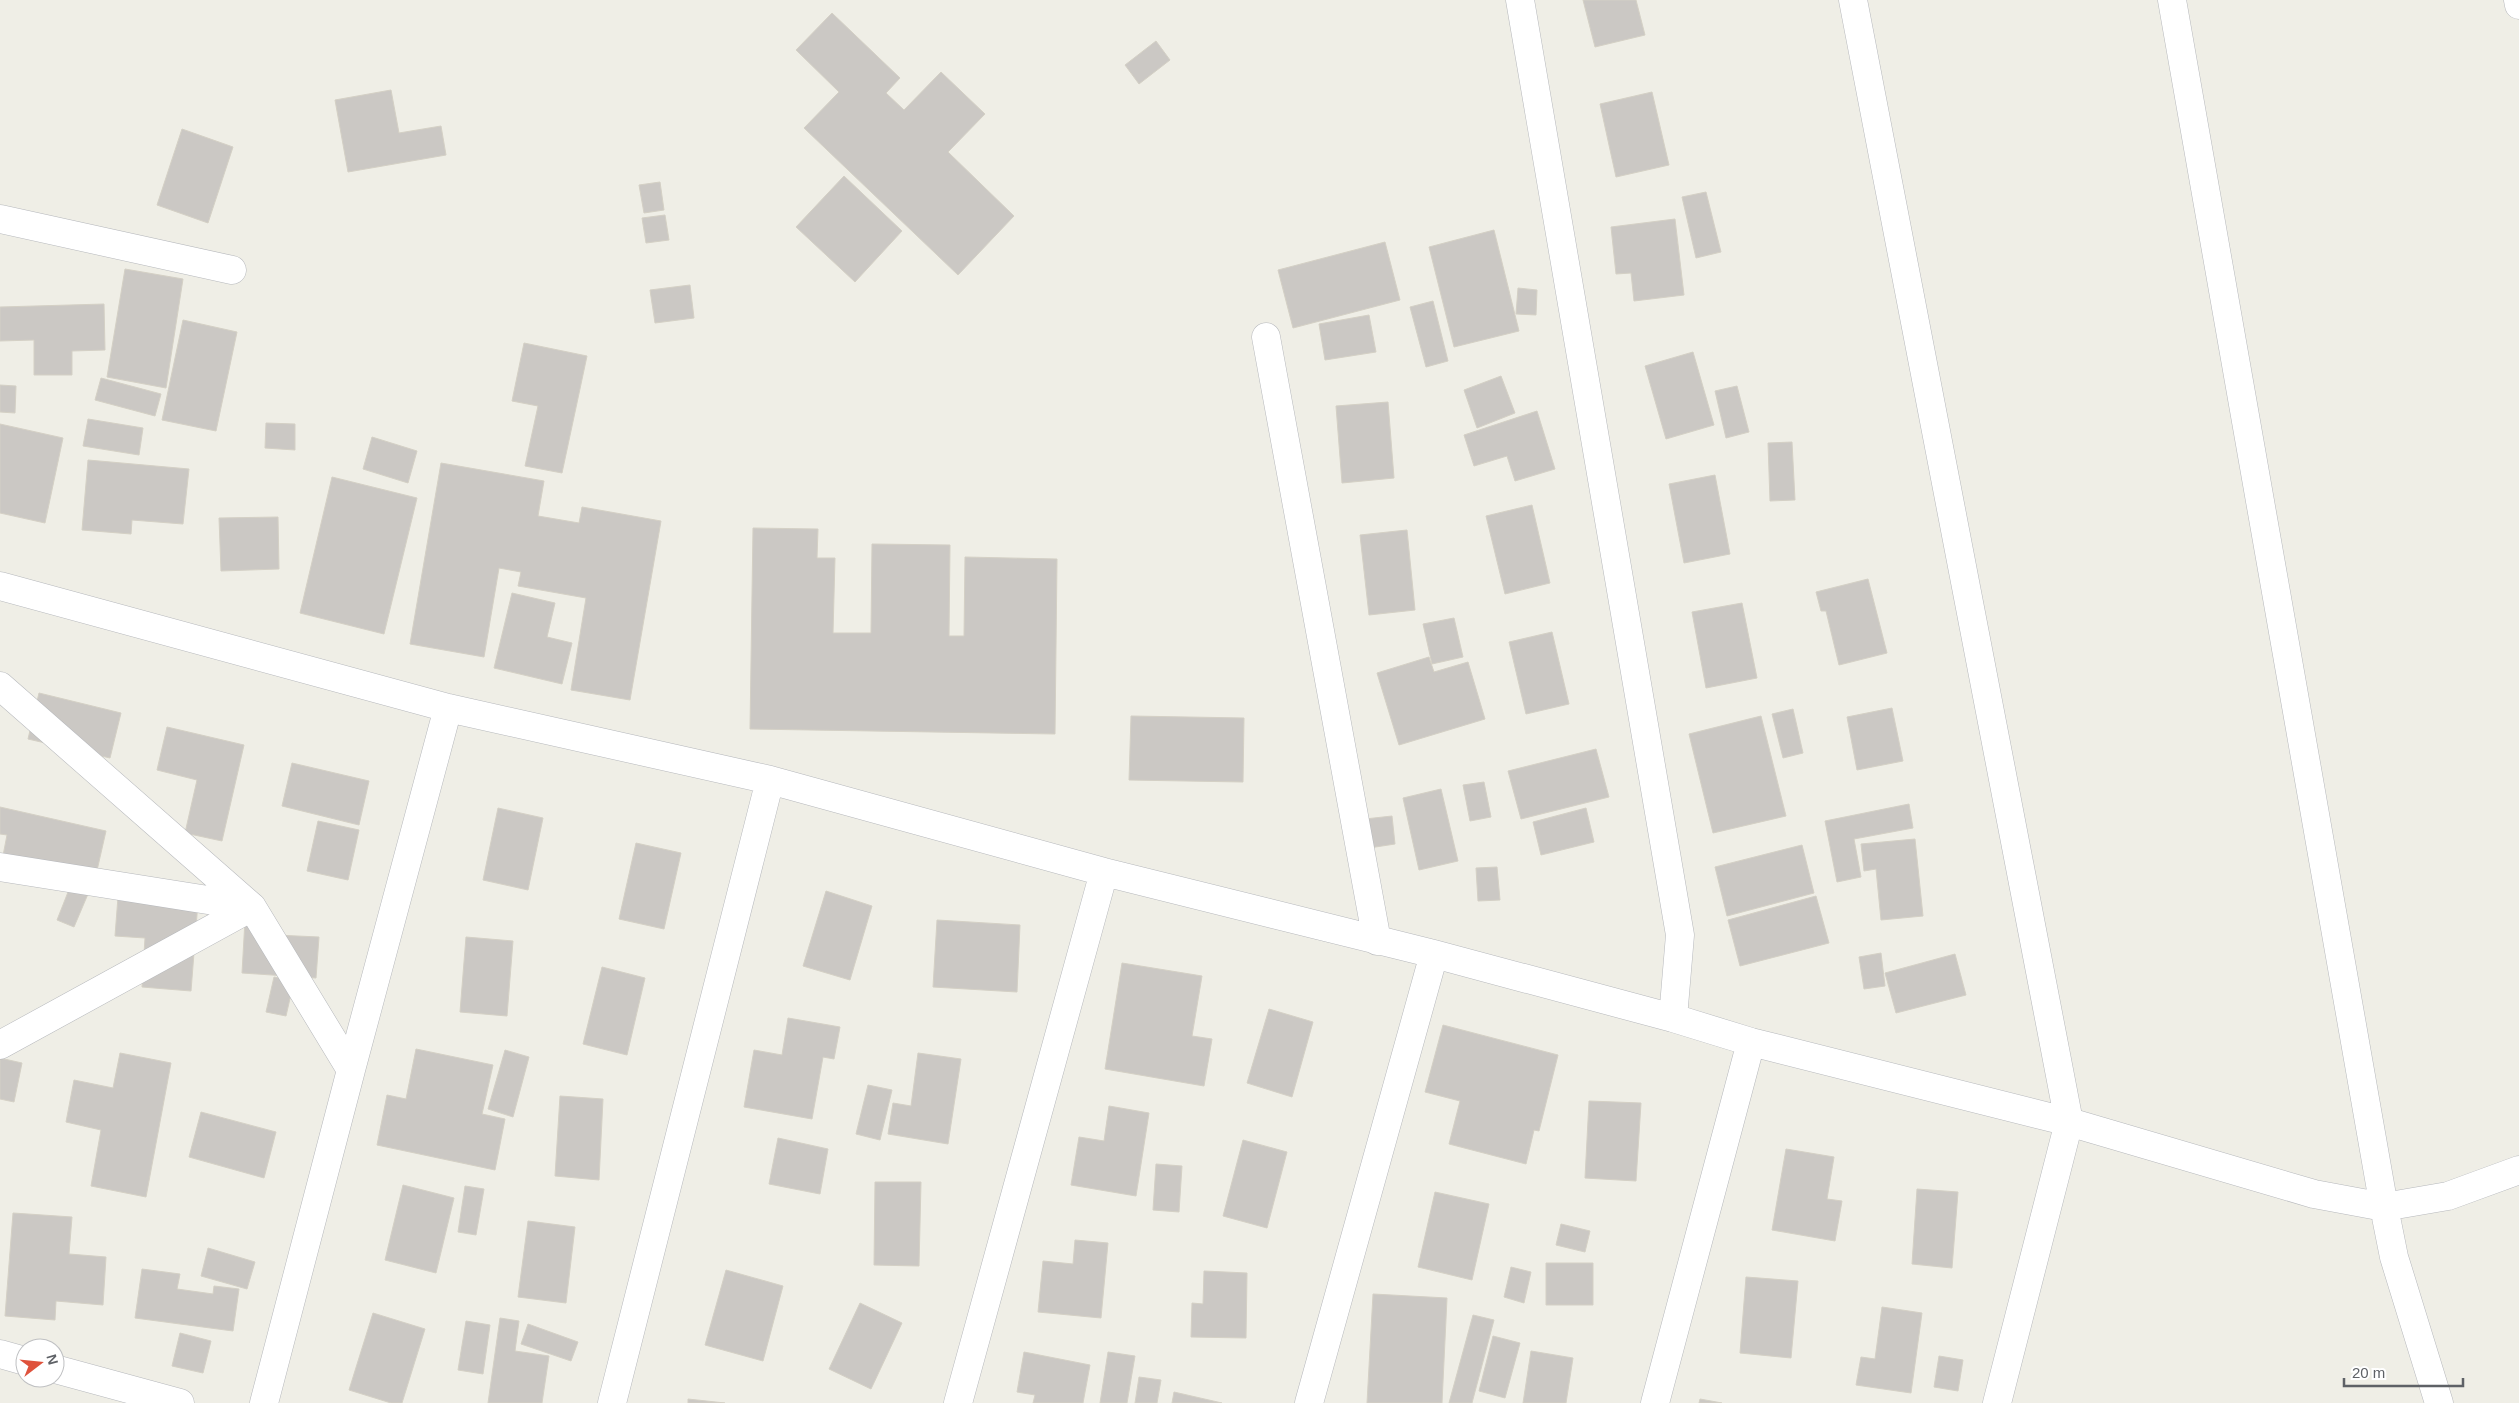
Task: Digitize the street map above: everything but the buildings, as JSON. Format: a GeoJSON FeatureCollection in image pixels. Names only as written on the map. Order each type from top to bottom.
{"type":"FeatureCollection","features":[{"type":"Feature","properties":{"kind":"street"},"geometry":{"type":"LineString","coordinates":[[1520,0],[1680,935],[1673,1018]]}},
{"type":"Feature","properties":{"kind":"street"},"geometry":{"type":"LineString","coordinates":[[1853,0],[2069,1122],[1997,1403]]}},
{"type":"Feature","properties":{"kind":"street"},"geometry":{"type":"LineString","coordinates":[[2172,0],[2384,1207],[2394,1257],[2439,1403]]}},
{"type":"Feature","properties":{"kind":"street"},"geometry":{"type":"LineString","coordinates":[[2518,0],[2519,5]]}},
{"type":"Feature","properties":{"kind":"street"},"geometry":{"type":"LineString","coordinates":[[0,218],[232,270]]}},
{"type":"Feature","properties":{"kind":"street"},"geometry":{"type":"LineString","coordinates":[[1266,337],[1376,941]]}},
{"type":"Feature","properties":{"kind":"street"},"geometry":{"type":"LineString","coordinates":[[0,586],[448,708],[770,780],[1104,872],[1434,954],[1673,1018],[1750,1042],[2069,1122],[2314,1194],[2384,1207],[2448,1196],[2519,1170]]}},
{"type":"Feature","properties":{"kind":"street"},"geometry":{"type":"LineString","coordinates":[[0,686],[252,907],[351,1070]]}},
{"type":"Feature","properties":{"kind":"street"},"geometry":{"type":"LineString","coordinates":[[264,1403],[448,708]]}},
{"type":"Feature","properties":{"kind":"street"},"geometry":{"type":"LineString","coordinates":[[612,1403],[770,780]]}},
{"type":"Feature","properties":{"kind":"street"},"geometry":{"type":"LineString","coordinates":[[0,867],[252,907]]}},
{"type":"Feature","properties":{"kind":"street"},"geometry":{"type":"LineString","coordinates":[[958,1403],[1104,872]]}},
{"type":"Feature","properties":{"kind":"street"},"geometry":{"type":"LineString","coordinates":[[0,1045],[252,907]]}},
{"type":"Feature","properties":{"kind":"street"},"geometry":{"type":"LineString","coordinates":[[1309,1403],[1434,954]]}},
{"type":"Feature","properties":{"kind":"street"},"geometry":{"type":"LineString","coordinates":[[1655,1403],[1750,1042]]}},
{"type":"Feature","properties":{"kind":"street"},"geometry":{"type":"LineString","coordinates":[[0,1354],[15,1358]]}},
{"type":"Feature","properties":{"kind":"street"},"geometry":{"type":"LineString","coordinates":[[65,1372],[180,1403]]}}]}
